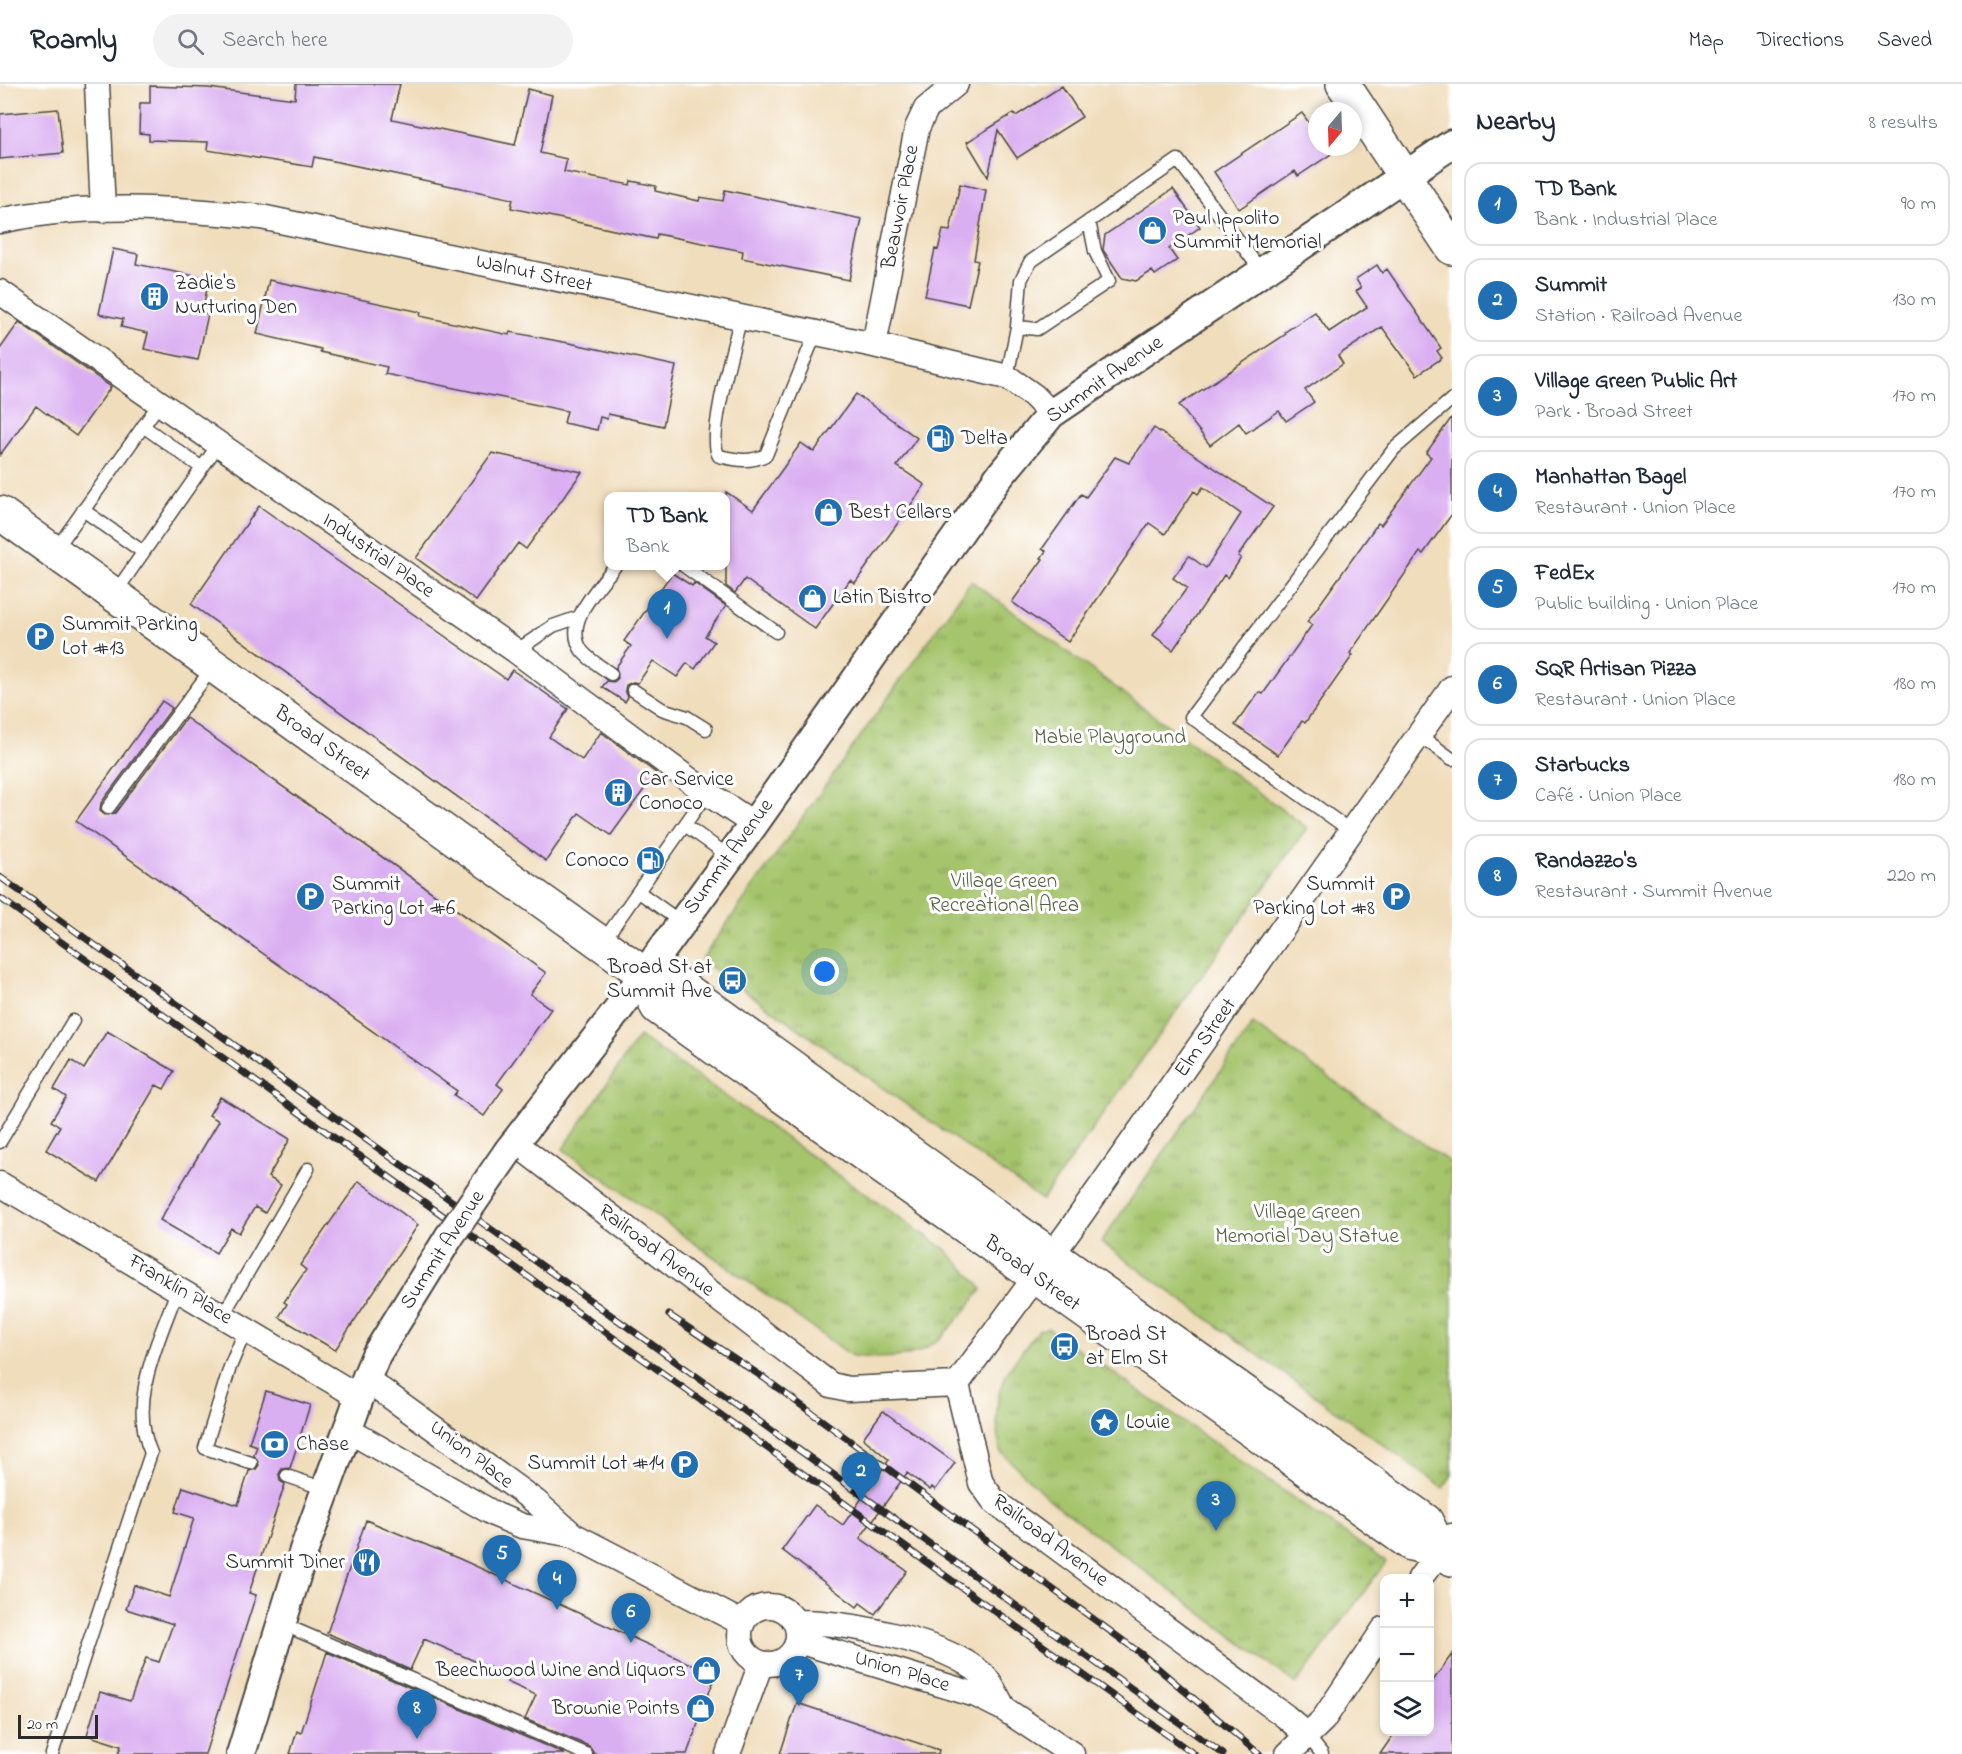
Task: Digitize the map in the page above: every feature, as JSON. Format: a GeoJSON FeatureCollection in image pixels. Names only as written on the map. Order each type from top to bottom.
{"type":"FeatureCollection","features":[{"type":"Feature","properties":{"kind":"main road"},"geometry":{"type":"LineString","coordinates":[[1343,84],[1452,248]]}},
{"type":"Feature","properties":{"kind":"main road","name":"Broad Street"},"geometry":{"type":"LineString","coordinates":[[0,513],[644,974],[657,1007],[1426,1521],[1448,1549]]}},
{"type":"Feature","properties":{"kind":"street"},"geometry":{"type":"LineString","coordinates":[[96,84],[103,210]]}},
{"type":"Feature","properties":{"kind":"street","name":"Beauvoir Place"},"geometry":{"type":"LineString","coordinates":[[874,345],[917,128],[926,109],[956,84]]}},
{"type":"Feature","properties":{"kind":"street","name":"Summit Avenue"},"geometry":{"type":"LineString","coordinates":[[241,1754],[325,1489],[376,1355],[449,1237],[512,1146],[644,974],[730,857],[998,478],[1051,414],[1452,144]]}},
{"type":"Feature","properties":{"kind":"street","name":"Walnut Street"},"geometry":{"type":"LineString","coordinates":[[0,220],[26,215],[103,210],[184,209],[261,217],[816,332],[1007,377],[1034,396],[1051,414]]}},
{"type":"Feature","properties":{"kind":"street","name":"Industrial Place"},"geometry":{"type":"LineString","coordinates":[[0,292],[516,651],[707,794],[754,824]]}},
{"type":"Feature","properties":{"kind":"street","name":"Elm Street"},"geometry":{"type":"LineString","coordinates":[[957,1384],[1044,1265],[1452,688]]}},
{"type":"Feature","properties":{"kind":"street","name":"Railroad Avenue"},"geometry":{"type":"LineString","coordinates":[[512,1146],[831,1384],[848,1389],[957,1384],[981,1483],[994,1502],[1285,1716],[1307,1735]]}},
{"type":"Feature","properties":{"kind":"street","name":"Franklin Place"},"geometry":{"type":"LineString","coordinates":[[0,1184],[246,1329],[362,1388]]}},
{"type":"Feature","properties":{"kind":"street","name":"Union Place"},"geometry":{"type":"LineString","coordinates":[[362,1388],[536,1502],[573,1536],[742,1623],[748,1614],[765,1606],[783,1609],[797,1632],[976,1695],[1004,1709],[1072,1754]]}},
{"type":"Feature","properties":{"kind":"street","name":"Union Place"},"geometry":{"type":"LineString","coordinates":[[346,1429],[496,1515],[522,1526],[573,1536]]}},
{"type":"Feature","properties":{"kind":"street"},"geometry":{"type":"LineString","coordinates":[[1424,1574],[1448,1549]]}},
{"type":"Feature","properties":{"kind":"street"},"geometry":{"type":"LineString","coordinates":[[742,1623],[741,1643],[745,1652],[761,1663],[781,1662],[789,1657],[797,1632]]}},
{"type":"Feature","properties":{"kind":"street"},"geometry":{"type":"LineString","coordinates":[[1288,1754],[1323,1720],[1380,1635]]}},
{"type":"Feature","properties":{"kind":"street"},"geometry":{"type":"LineString","coordinates":[[728,1754],[761,1663]]}},
{"type":"Feature","properties":{"kind":"lane"},"geometry":{"type":"LineString","coordinates":[[1007,377],[1017,327],[1021,280],[1030,262],[1178,160],[1262,272]]}},
{"type":"Feature","properties":{"kind":"lane"},"geometry":{"type":"LineString","coordinates":[[1017,327],[1037,329],[1109,281],[1095,251],[1089,221]]}},
{"type":"Feature","properties":{"kind":"lane"},"geometry":{"type":"LineString","coordinates":[[741,317],[715,428],[715,451],[719,456],[753,461],[766,455],[816,332]]}},
{"type":"Feature","properties":{"kind":"lane"},"geometry":{"type":"LineString","coordinates":[[1351,831],[1191,717],[1394,449],[1452,399]]}},
{"type":"Feature","properties":{"kind":"lane"},"geometry":{"type":"LineString","coordinates":[[54,552],[159,404]]}},
{"type":"Feature","properties":{"kind":"lane"},"geometry":{"type":"LineString","coordinates":[[143,426],[202,468]]}},
{"type":"Feature","properties":{"kind":"lane"},"geometry":{"type":"LineString","coordinates":[[114,594],[218,445]]}},
{"type":"Feature","properties":{"kind":"lane"},"geometry":{"type":"LineString","coordinates":[[83,510],[143,552]]}},
{"type":"Feature","properties":{"kind":"lane"},"geometry":{"type":"LineString","coordinates":[[611,674],[583,652],[575,629],[579,617],[612,570]]}},
{"type":"Feature","properties":{"kind":"lane"},"geometry":{"type":"LineString","coordinates":[[690,570],[776,632]]}},
{"type":"Feature","properties":{"kind":"lane"},"geometry":{"type":"LineString","coordinates":[[516,651],[554,626],[579,617]]}},
{"type":"Feature","properties":{"kind":"lane"},"geometry":{"type":"LineString","coordinates":[[108,808],[213,666]]}},
{"type":"Feature","properties":{"kind":"lane"},"geometry":{"type":"LineString","coordinates":[[633,690],[662,709],[687,717],[706,729]]}},
{"type":"Feature","properties":{"kind":"lane"},"geometry":{"type":"LineString","coordinates":[[1419,735],[1452,759]]}},
{"type":"Feature","properties":{"kind":"lane"},"geometry":{"type":"LineString","coordinates":[[602,944],[707,794]]}},
{"type":"Feature","properties":{"kind":"lane"},"geometry":{"type":"LineString","coordinates":[[685,825],[730,857]]}},
{"type":"Feature","properties":{"kind":"lane"},"geometry":{"type":"LineString","coordinates":[[639,892],[682,922]]}},
{"type":"Feature","properties":{"kind":"lane"},"geometry":{"type":"LineString","coordinates":[[0,1142],[73,1021]]}},
{"type":"Feature","properties":{"kind":"lane"},"geometry":{"type":"LineString","coordinates":[[223,1315],[308,1169]]}},
{"type":"Feature","properties":{"kind":"lane"},"geometry":{"type":"LineString","coordinates":[[52,1754],[151,1453],[140,1415],[141,1404],[155,1352],[178,1288]]}},
{"type":"Feature","properties":{"kind":"lane"},"geometry":{"type":"LineString","coordinates":[[246,1329],[230,1367],[206,1448],[252,1463]]}},
{"type":"Feature","properties":{"kind":"lane"},"geometry":{"type":"LineString","coordinates":[[287,1476],[325,1489]]}},
{"type":"Feature","properties":{"kind":"lane"},"geometry":{"type":"LineString","coordinates":[[282,1624],[586,1754]]}},
{"type":"Feature","properties":{"kind":"lane"},"geometry":{"type":"LineString","coordinates":[[1307,1735],[1322,1754]]}},
{"type":"Feature","properties":{"kind":"green space","name":"Village Green Recreational Area"},"geometry":{"type":"Polygon","coordinates":[[[971,581],[1307,828],[1042,1200],[701,960],[971,581]]]}},
{"type":"Feature","properties":{"kind":"green space","name":"Village Green Memorial Day Statue"},"geometry":{"type":"Polygon","coordinates":[[[1253,1024],[1452,1164],[1452,1475],[1443,1488],[1101,1242],[1253,1024]]]}},
{"type":"Feature","properties":{"kind":"green space"},"geometry":{"type":"Polygon","coordinates":[[[639,1036],[945,1249],[982,1290],[953,1325],[928,1347],[898,1357],[852,1356],[563,1149],[639,1036]]]}},
{"type":"Feature","properties":{"kind":"green space"},"geometry":{"type":"Polygon","coordinates":[[[1048,1328],[1386,1562],[1296,1684],[1050,1500],[1000,1451],[997,1412],[1000,1390],[1014,1363],[1038,1330],[1048,1328]]]}},
{"type":"Feature","properties":{"kind":"building"},"geometry":{"type":"Polygon","coordinates":[[[296,84],[400,84],[392,119],[515,145],[528,89],[552,95],[540,153],[567,159],[564,172],[630,185],[631,181],[656,186],[655,191],[699,201],[700,197],[723,201],[725,190],[862,219],[849,280],[742,258],[743,251],[657,234],[656,239],[511,208],[513,199],[314,157],[312,167],[207,150],[208,142],[149,140],[149,134],[139,133],[140,103],[150,103],[150,86],[208,88],[295,99],[296,84]]]}},
{"type":"Feature","properties":{"kind":"building"},"geometry":{"type":"Polygon","coordinates":[[[1062,86],[1082,117],[1017,158],[998,130],[988,177],[967,142],[1014,113],[1016,116],[1062,86]]]}},
{"type":"Feature","properties":{"kind":"building"},"geometry":{"type":"Polygon","coordinates":[[[58,109],[63,153],[0,159],[0,114],[58,109]]]}},
{"type":"Feature","properties":{"kind":"building"},"geometry":{"type":"Polygon","coordinates":[[[1302,113],[1308,121],[1308,156],[1328,156],[1298,176],[1295,171],[1239,209],[1214,172],[1302,113]]]}},
{"type":"Feature","properties":{"kind":"building"},"geometry":{"type":"Polygon","coordinates":[[[960,184],[986,190],[974,260],[978,261],[968,305],[925,296],[935,249],[938,250],[943,230],[950,231],[960,184]]]}},
{"type":"Feature","properties":{"kind":"building","name":"Paul Ippolito Summit Memorial"},"geometry":{"type":"Polygon","coordinates":[[[1173,189],[1200,227],[1169,249],[1177,260],[1155,275],[1152,271],[1136,281],[1122,278],[1103,250],[1105,235],[1173,189]]]}},
{"type":"Feature","properties":{"kind":"building","name":"Zadie's Nurturing Den"},"geometry":{"type":"Polygon","coordinates":[[[113,249],[138,254],[136,264],[209,279],[202,313],[208,314],[198,360],[144,349],[148,333],[121,327],[123,319],[99,314],[113,249]]]}},
{"type":"Feature","properties":{"kind":"building"},"geometry":{"type":"Polygon","coordinates":[[[1377,265],[1382,273],[1387,269],[1441,348],[1437,351],[1442,358],[1417,375],[1382,327],[1338,356],[1343,364],[1305,390],[1314,402],[1286,421],[1279,411],[1246,433],[1239,423],[1210,445],[1179,405],[1315,312],[1329,332],[1367,307],[1356,291],[1361,288],[1356,279],[1377,265]]]}},
{"type":"Feature","properties":{"kind":"building"},"geometry":{"type":"Polygon","coordinates":[[[269,280],[421,312],[420,316],[509,335],[510,332],[676,366],[663,426],[608,414],[607,419],[600,417],[597,430],[564,423],[567,411],[385,374],[387,367],[320,352],[321,349],[257,334],[269,280]]]}},
{"type":"Feature","properties":{"kind":"building"},"geometry":{"type":"Polygon","coordinates":[[[19,322],[111,387],[76,436],[36,406],[0,455],[0,349],[19,322]]]}},
{"type":"Feature","properties":{"kind":"building"},"geometry":{"type":"Polygon","coordinates":[[[856,394],[917,438],[897,466],[925,485],[855,583],[850,580],[815,629],[745,579],[735,593],[726,586],[726,570],[730,570],[730,495],[753,510],[801,443],[814,452],[856,394]]]}},
{"type":"Feature","properties":{"kind":"building"},"geometry":{"type":"Polygon","coordinates":[[[1452,417],[1452,514],[1423,554],[1420,552],[1350,653],[1353,655],[1305,723],[1302,721],[1278,755],[1235,725],[1259,692],[1263,694],[1312,625],[1307,622],[1378,523],[1381,525],[1431,457],[1426,453],[1452,417]]]}},
{"type":"Feature","properties":{"kind":"building"},"geometry":{"type":"Polygon","coordinates":[[[1154,428],[1273,507],[1238,556],[1241,558],[1228,578],[1224,575],[1173,650],[1153,635],[1187,588],[1173,578],[1189,556],[1206,568],[1241,514],[1203,487],[1198,494],[1194,491],[1165,534],[1149,523],[1068,642],[1012,602],[1043,559],[1041,558],[1046,551],[1042,549],[1081,494],[1086,497],[1115,457],[1129,463],[1154,428]]]}},
{"type":"Feature","properties":{"kind":"building"},"geometry":{"type":"Polygon","coordinates":[[[492,453],[582,472],[526,549],[518,543],[476,601],[416,558],[492,453]]]}},
{"type":"Feature","properties":{"kind":"building"},"geometry":{"type":"Polygon","coordinates":[[[259,506],[506,679],[512,670],[568,709],[549,737],[582,760],[601,732],[656,773],[611,835],[579,813],[546,861],[191,604],[259,506]]]}},
{"type":"Feature","properties":{"kind":"building"},"geometry":{"type":"Polygon","coordinates":[[[672,573],[692,586],[694,583],[726,606],[705,636],[714,642],[695,669],[687,663],[677,677],[653,661],[638,683],[633,682],[626,685],[625,690],[628,697],[625,702],[602,687],[607,681],[614,682],[618,678],[616,667],[631,646],[624,641],[672,573]]]}},
{"type":"Feature","properties":{"kind":"building","name":"Summit Parking Lot #6"},"geometry":{"type":"Polygon","coordinates":[[[162,701],[172,708],[101,803],[100,811],[104,815],[115,813],[186,718],[546,973],[530,994],[551,1009],[497,1084],[503,1089],[484,1116],[454,1095],[457,1091],[76,821],[162,701]]]}},
{"type":"Feature","properties":{"kind":"building"},"geometry":{"type":"Polygon","coordinates":[[[107,1031],[174,1071],[164,1089],[156,1085],[99,1182],[46,1150],[60,1126],[51,1121],[66,1097],[54,1089],[71,1060],[84,1069],[107,1031]]]}},
{"type":"Feature","properties":{"kind":"building"},"geometry":{"type":"Polygon","coordinates":[[[220,1097],[290,1139],[268,1177],[281,1185],[265,1213],[255,1207],[239,1233],[231,1228],[216,1253],[160,1220],[219,1121],[209,1115],[220,1097]]]}},
{"type":"Feature","properties":{"kind":"building"},"geometry":{"type":"Polygon","coordinates":[[[359,1181],[418,1225],[335,1350],[279,1317],[287,1304],[284,1302],[306,1270],[300,1265],[359,1181]]]}},
{"type":"Feature","properties":{"kind":"building"},"geometry":{"type":"Polygon","coordinates":[[[266,1391],[310,1405],[290,1468],[282,1469],[279,1474],[280,1481],[285,1484],[249,1593],[256,1595],[205,1754],[118,1754],[121,1746],[87,1735],[100,1692],[130,1701],[146,1658],[159,1662],[173,1624],[126,1609],[134,1585],[169,1597],[194,1518],[175,1512],[183,1487],[238,1505],[249,1471],[256,1469],[259,1465],[254,1455],[257,1446],[249,1443],[266,1391]]]}},
{"type":"Feature","properties":{"kind":"building"},"geometry":{"type":"Polygon","coordinates":[[[883,1411],[955,1463],[935,1490],[932,1487],[930,1490],[907,1473],[860,1538],[907,1571],[875,1614],[860,1603],[857,1607],[782,1550],[815,1505],[843,1525],[889,1460],[863,1438],[883,1411]]]}},
{"type":"Feature","properties":{"kind":"building"},"geometry":{"type":"Polygon","coordinates":[[[366,1520],[460,1559],[710,1673],[713,1682],[687,1754],[594,1754],[589,1746],[525,1719],[536,1695],[507,1682],[509,1676],[424,1639],[410,1670],[327,1633],[366,1520]]]}},
{"type":"Feature","properties":{"kind":"building"},"geometry":{"type":"Polygon","coordinates":[[[327,1652],[565,1754],[290,1754],[297,1731],[301,1733],[327,1652]]]}},
{"type":"Feature","properties":{"kind":"building"},"geometry":{"type":"Polygon","coordinates":[[[1452,1654],[1452,1754],[1380,1754],[1393,1736],[1434,1736],[1434,1679],[1452,1654]]]}},
{"type":"Feature","properties":{"kind":"building"},"geometry":{"type":"Polygon","coordinates":[[[797,1703],[939,1750],[938,1754],[780,1754],[797,1703]]]}},
{"type":"Feature","properties":{"kind":"railway"},"geometry":{"type":"LineString","coordinates":[[0,877],[1223,1754]]}},
{"type":"Feature","properties":{"kind":"railway"},"geometry":{"type":"LineString","coordinates":[[0,898],[1194,1754]]}},
{"type":"Feature","properties":{"kind":"railway"},"geometry":{"type":"LineString","coordinates":[[669,1315],[764,1378],[1140,1653],[1259,1754]]}},
{"type":"Feature","properties":{"kind":"place","name":"Paul Ippolito Summit Memorial"},"geometry":{"type":"Point","coordinates":[1152,231]}},
{"type":"Feature","properties":{"kind":"place","name":"Zadie's Nurturing Den"},"geometry":{"type":"Point","coordinates":[154,296]}},
{"type":"Feature","properties":{"kind":"place","name":"Delta"},"geometry":{"type":"Point","coordinates":[940,439]}},
{"type":"Feature","properties":{"kind":"place","name":"Best Cellars"},"geometry":{"type":"Point","coordinates":[828,513]}},
{"type":"Feature","properties":{"kind":"place","name":"Latin Bistro"},"geometry":{"type":"Point","coordinates":[812,598]}},
{"type":"Feature","properties":{"kind":"place","name":"Summit Parking Lot #13"},"geometry":{"type":"Point","coordinates":[41,637]}},
{"type":"Feature","properties":{"kind":"place","name":"TD Bank"},"geometry":{"type":"Point","coordinates":[667,639]}},
{"type":"Feature","properties":{"kind":"place","name":"Car Service Conoco"},"geometry":{"type":"Point","coordinates":[618,792]}},
{"type":"Feature","properties":{"kind":"place","name":"Conoco"},"geometry":{"type":"Point","coordinates":[650,861]}},
{"type":"Feature","properties":{"kind":"place","name":"Summit Parking Lot #6"},"geometry":{"type":"Point","coordinates":[311,897]}},
{"type":"Feature","properties":{"kind":"place","name":"Summit Parking Lot #8"},"geometry":{"type":"Point","coordinates":[1396,897]}},
{"type":"Feature","properties":{"kind":"place","name":"Broad St at Summit Ave"},"geometry":{"type":"Point","coordinates":[733,980]}},
{"type":"Feature","properties":{"kind":"place","name":"Broad St at Elm St"},"geometry":{"type":"Point","coordinates":[1065,1347]}},
{"type":"Feature","properties":{"kind":"place","name":"Louie"},"geometry":{"type":"Point","coordinates":[1105,1423]}},
{"type":"Feature","properties":{"kind":"place","name":"Chase"},"geometry":{"type":"Point","coordinates":[275,1445]}},
{"type":"Feature","properties":{"kind":"place","name":"Summit Lot #14"},"geometry":{"type":"Point","coordinates":[685,1464]}},
{"type":"Feature","properties":{"kind":"place","name":"Summit"},"geometry":{"type":"Point","coordinates":[861,1502]}},
{"type":"Feature","properties":{"kind":"place","name":"Village Green Public Art"},"geometry":{"type":"Point","coordinates":[1216,1531]}},
{"type":"Feature","properties":{"kind":"place","name":"Summit Diner"},"geometry":{"type":"Point","coordinates":[366,1563]}},
{"type":"Feature","properties":{"kind":"place","name":"FedEx"},"geometry":{"type":"Point","coordinates":[502,1585]}},
{"type":"Feature","properties":{"kind":"place","name":"Manhattan Bagel"},"geometry":{"type":"Point","coordinates":[557,1610]}},
{"type":"Feature","properties":{"kind":"place","name":"SQR Artisan Pizza"},"geometry":{"type":"Point","coordinates":[631,1643]}},
{"type":"Feature","properties":{"kind":"place","name":"Beechwood Wine and Liquors"},"geometry":{"type":"Point","coordinates":[707,1671]}},
{"type":"Feature","properties":{"kind":"place","name":"Starbucks"},"geometry":{"type":"Point","coordinates":[799,1706]}},
{"type":"Feature","properties":{"kind":"place","name":"Brownie Points"},"geometry":{"type":"Point","coordinates":[701,1709]}},
{"type":"Feature","properties":{"kind":"place","name":"Randazzo's"},"geometry":{"type":"Point","coordinates":[417,1739]}},
{"type":"Feature","properties":{"kind":"park label","name":"Mabie Playground"},"geometry":{"type":"Point","coordinates":[1110,738]}}]}
